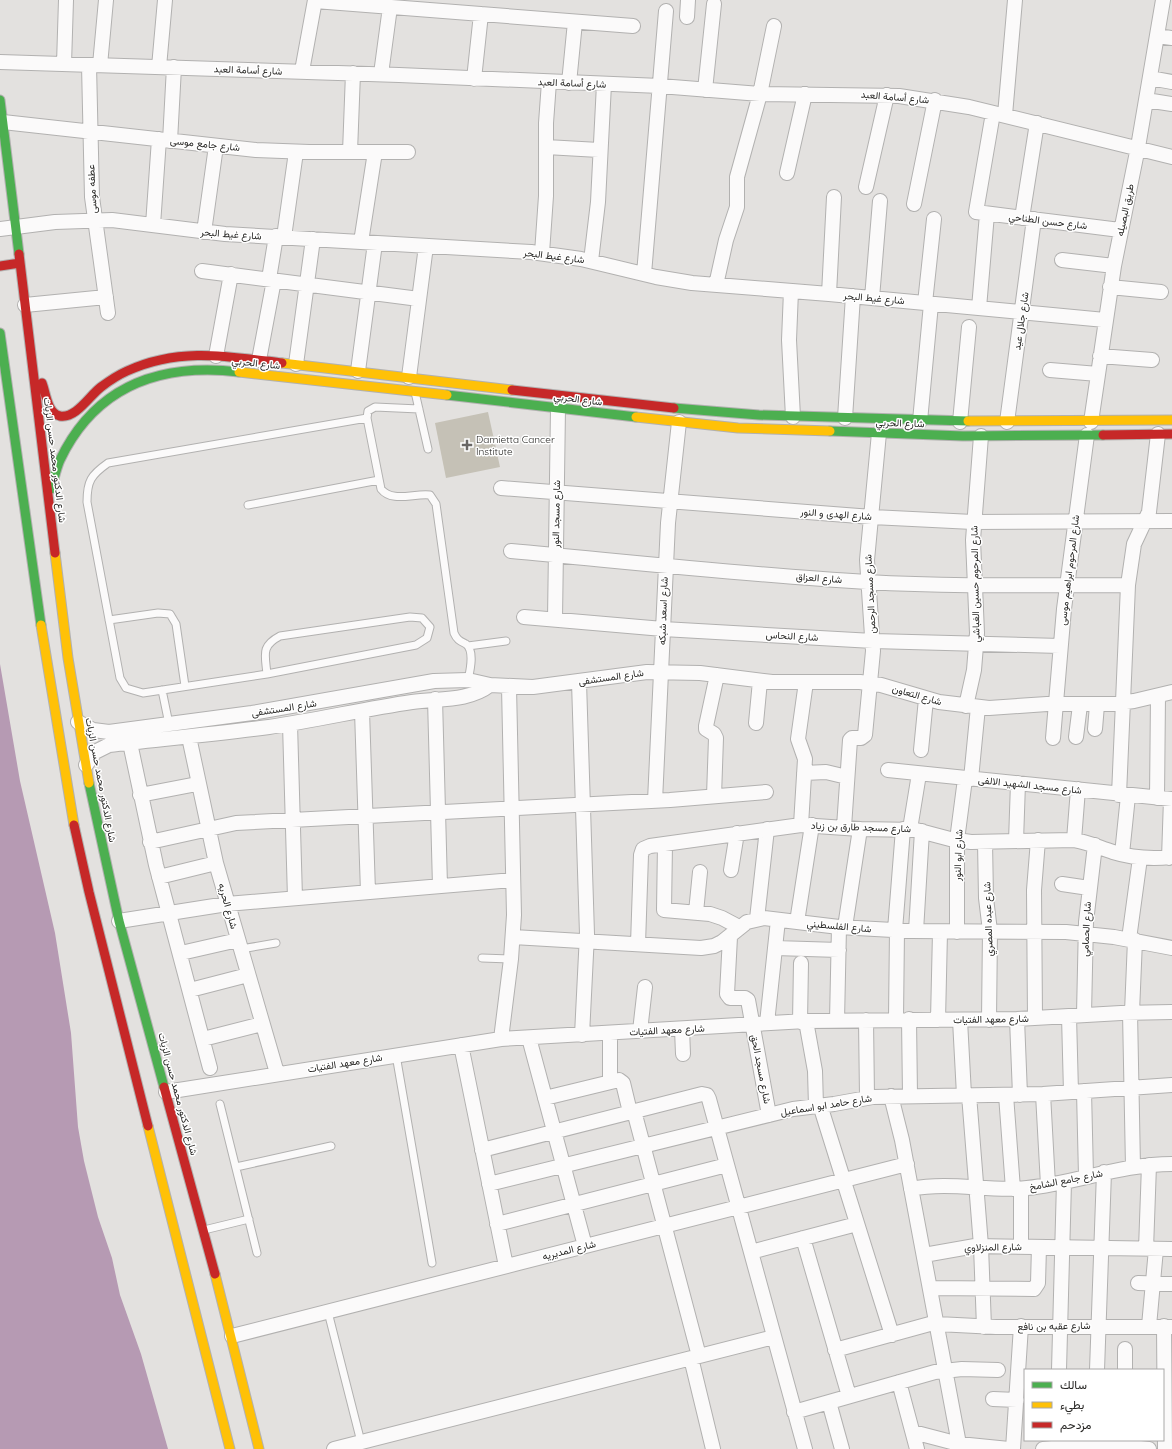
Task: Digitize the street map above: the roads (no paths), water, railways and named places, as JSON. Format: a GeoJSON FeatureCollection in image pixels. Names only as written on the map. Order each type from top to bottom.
{"type":"FeatureCollection","features":[{"type":"Feature","properties":{"kind":"street"},"geometry":{"type":"LineString","coordinates":[[64,64],[66,0]]}},
{"type":"Feature","properties":{"kind":"street","name":"عطفه موسى"},"geometry":{"type":"LineString","coordinates":[[106,0],[95,65],[90,132],[94,220],[108,313]]}},
{"type":"Feature","properties":{"kind":"street"},"geometry":{"type":"LineString","coordinates":[[159,67],[165,0]]}},
{"type":"Feature","properties":{"kind":"street"},"geometry":{"type":"LineString","coordinates":[[302,71],[315,0],[633,26]]}},
{"type":"Feature","properties":{"kind":"street"},"geometry":{"type":"LineString","coordinates":[[686,17],[688,0]]}},
{"type":"Feature","properties":{"kind":"street"},"geometry":{"type":"LineString","coordinates":[[979,308],[982,213],[999,114],[1015,0]]}},
{"type":"Feature","properties":{"kind":"street","name":"طريق البصيله"},"geometry":{"type":"LineString","coordinates":[[1091,422],[1110,287],[1120,230],[1138,147],[1163,0]]}},
{"type":"Feature","properties":{"kind":"street"},"geometry":{"type":"LineString","coordinates":[[1167,0],[1172,1]]}},
{"type":"Feature","properties":{"kind":"street"},"geometry":{"type":"LineString","coordinates":[[704,90],[714,4]]}},
{"type":"Feature","properties":{"kind":"street"},"geometry":{"type":"LineString","coordinates":[[381,74],[390,7]]}},
{"type":"Feature","properties":{"kind":"street"},"geometry":{"type":"LineString","coordinates":[[644,274],[666,11]]}},
{"type":"Feature","properties":{"kind":"street"},"geometry":{"type":"LineString","coordinates":[[474,79],[481,14]]}},
{"type":"Feature","properties":{"kind":"street"},"geometry":{"type":"LineString","coordinates":[[569,83],[575,22]]}},
{"type":"Feature","properties":{"kind":"street"},"geometry":{"type":"LineString","coordinates":[[716,285],[722,258],[738,203],[738,173],[760,94],[774,26]]}},
{"type":"Feature","properties":{"kind":"street"},"geometry":{"type":"LineString","coordinates":[[1157,36],[1172,38]]}},
{"type":"Feature","properties":{"kind":"street","name":"شارع أسامة العبد"},"geometry":{"type":"LineString","coordinates":[[0,62],[381,74],[660,86],[760,94],[887,95],[935,100],[1138,147],[1172,157]]}},
{"type":"Feature","properties":{"kind":"street"},"geometry":{"type":"LineString","coordinates":[[152,225],[174,67]]}},
{"type":"Feature","properties":{"kind":"street"},"geometry":{"type":"LineString","coordinates":[[350,152],[353,73]]}},
{"type":"Feature","properties":{"kind":"street"},"geometry":{"type":"LineString","coordinates":[[1150,78],[1172,82]]}},
{"type":"Feature","properties":{"kind":"street"},"geometry":{"type":"LineString","coordinates":[[542,253],[546,196],[546,113],[549,82]]}},
{"type":"Feature","properties":{"kind":"street"},"geometry":{"type":"LineString","coordinates":[[591,261],[597,208],[599,150],[604,84]]}},
{"type":"Feature","properties":{"kind":"street"},"geometry":{"type":"LineString","coordinates":[[787,174],[805,94]]}},
{"type":"Feature","properties":{"kind":"street"},"geometry":{"type":"LineString","coordinates":[[866,187],[887,95]]}},
{"type":"Feature","properties":{"kind":"street","name":"شارع الدكتور محمد حسن الزيات"},"geometry":{"type":"LineString","coordinates":[[0,100],[68,658],[86,765],[119,921],[232,1336],[259,1449]]}},
{"type":"Feature","properties":{"kind":"street"},"geometry":{"type":"LineString","coordinates":[[914,204],[935,100]]}},
{"type":"Feature","properties":{"kind":"street"},"geometry":{"type":"LineString","coordinates":[[1146,100],[1172,104]]}},
{"type":"Feature","properties":{"kind":"street","name":"شارع جامع موسى"},"geometry":{"type":"LineString","coordinates":[[3,122],[216,146],[296,152],[408,152]]}},
{"type":"Feature","properties":{"kind":"street","name":"شارع جلال عيد"},"geometry":{"type":"LineString","coordinates":[[1007,422],[1022,312],[1028,219],[1037,123]]}},
{"type":"Feature","properties":{"kind":"street"},"geometry":{"type":"LineString","coordinates":[[204,232],[216,146]]}},
{"type":"Feature","properties":{"kind":"street"},"geometry":{"type":"LineString","coordinates":[[546,147],[599,150]]}},
{"type":"Feature","properties":{"kind":"street"},"geometry":{"type":"LineString","coordinates":[[259,360],[271,280],[296,152]]}},
{"type":"Feature","properties":{"kind":"street"},"geometry":{"type":"LineString","coordinates":[[358,371],[368,292],[368,242],[375,152]]}},
{"type":"Feature","properties":{"kind":"street"},"geometry":{"type":"LineString","coordinates":[[828,294],[834,197]]}},
{"type":"Feature","properties":{"kind":"street"},"geometry":{"type":"LineString","coordinates":[[872,298],[880,201]]}},
{"type":"Feature","properties":{"kind":"street","name":"شارع حسن الطناحي"},"geometry":{"type":"LineString","coordinates":[[982,213],[1120,230]]}},
{"type":"Feature","properties":{"kind":"street"},"geometry":{"type":"LineString","coordinates":[[906,434],[913,421],[928,303],[934,219]]}},
{"type":"Feature","properties":{"kind":"street","name":"شارع غيط البحر"},"geometry":{"type":"LineString","coordinates":[[0,229],[55,222],[94,220],[152,225],[204,232],[542,253],[591,261],[680,282],[853,296],[1105,320]]}},
{"type":"Feature","properties":{"kind":"street"},"geometry":{"type":"LineString","coordinates":[[296,364],[312,239]]}},
{"type":"Feature","properties":{"kind":"street"},"geometry":{"type":"LineString","coordinates":[[409,377],[426,246]]}},
{"type":"Feature","properties":{"kind":"street"},"geometry":{"type":"LineString","coordinates":[[1062,260],[1114,266]]}},
{"type":"Feature","properties":{"kind":"street"},"geometry":{"type":"LineString","coordinates":[[0,266],[20,263]]}},
{"type":"Feature","properties":{"kind":"street"},"geometry":{"type":"LineString","coordinates":[[202,271],[419,299]]}},
{"type":"Feature","properties":{"kind":"street"},"geometry":{"type":"LineString","coordinates":[[216,356],[231,274]]}},
{"type":"Feature","properties":{"kind":"street"},"geometry":{"type":"LineString","coordinates":[[1110,287],[1161,292]]}},
{"type":"Feature","properties":{"kind":"street"},"geometry":{"type":"LineString","coordinates":[[791,291],[789,340],[793,417]]}},
{"type":"Feature","properties":{"kind":"street"},"geometry":{"type":"LineString","coordinates":[[845,418],[853,296]]}},
{"type":"Feature","properties":{"kind":"street"},"geometry":{"type":"LineString","coordinates":[[25,305],[106,297]]}},
{"type":"Feature","properties":{"kind":"street"},"geometry":{"type":"LineString","coordinates":[[960,422],[969,327]]}},
{"type":"Feature","properties":{"kind":"street"},"geometry":{"type":"LineString","coordinates":[[0,333],[48,680],[73,822],[91,900],[230,1449]]}},
{"type":"Feature","properties":{"kind":"street","name":"شارع الحربي"},"geometry":{"type":"LineString","coordinates":[[33,375],[40,381],[45,389],[50,408],[61,416],[66,416],[75,412],[109,381],[146,363],[181,355],[216,356],[296,364],[671,408],[793,417],[960,422],[1091,422],[1172,420]]}},
{"type":"Feature","properties":{"kind":"street"},"geometry":{"type":"LineString","coordinates":[[1100,356],[1152,360]]}},
{"type":"Feature","properties":{"kind":"street"},"geometry":{"type":"LineString","coordinates":[[146,363],[151,377]]}},
{"type":"Feature","properties":{"kind":"street","name":"شارع الحربي"},"geometry":{"type":"LineString","coordinates":[[49,499],[54,477],[62,456],[83,424],[111,397],[130,385],[151,377],[181,370],[212,369],[679,422],[787,431],[982,436],[1165,434]]}},
{"type":"Feature","properties":{"kind":"street"},"geometry":{"type":"LineString","coordinates":[[1050,370],[1098,374]]}},
{"type":"Feature","properties":{"kind":"street","name":"شارع مسجد النور"},"geometry":{"type":"LineString","coordinates":[[555,619],[558,408]]}},
{"type":"Feature","properties":{"kind":"street","name":"شارع اسعد شبكه"},"geometry":{"type":"LineString","coordinates":[[655,801],[665,566],[670,501],[679,422]]}},
{"type":"Feature","properties":{"kind":"street","name":"شارع مسجد الرحمن"},"geometry":{"type":"LineString","coordinates":[[848,777],[851,739],[861,738],[864,735],[870,683],[873,641],[867,582],[867,549],[872,517],[879,433]]}},
{"type":"Feature","properties":{"kind":"street"},"geometry":{"type":"LineString","coordinates":[[1122,854],[1124,795],[1123,703],[1128,585],[1134,544],[1146,521],[1150,507],[1165,434]]}},
{"type":"Feature","properties":{"kind":"street","name":"شارع المرحوم ابراهيم موسى"},"geometry":{"type":"LineString","coordinates":[[1053,738],[1060,646],[1087,435]]}},
{"type":"Feature","properties":{"kind":"street","name":"شارع المرحوم حسين الغباشي"},"geometry":{"type":"LineString","coordinates":[[968,779],[972,682],[977,644],[973,522],[982,436]]}},
{"type":"Feature","properties":{"kind":"street","name":"شارع الهدى و النور"},"geometry":{"type":"LineString","coordinates":[[501,488],[872,517],[973,522],[1172,521]]}},
{"type":"Feature","properties":{"kind":"street","name":"شارع العزاق"},"geometry":{"type":"LineString","coordinates":[[511,551],[665,566],[867,582],[976,585],[1128,585]]}},
{"type":"Feature","properties":{"kind":"street","name":"شارع النحاس"},"geometry":{"type":"LineString","coordinates":[[524,617],[663,629],[873,641],[1060,646]]}},
{"type":"Feature","properties":{"kind":"street","name":"شارع المستشفى"},"geometry":{"type":"LineString","coordinates":[[78,722],[88,728],[103,732],[293,707],[417,684],[468,680],[490,685],[544,686],[620,675],[661,672]]}},
{"type":"Feature","properties":{"kind":"street","name":"شارع التعاون"},"geometry":{"type":"LineString","coordinates":[[661,672],[717,675],[760,681],[849,681],[870,683],[926,699],[972,707],[1056,704],[1097,705],[1123,703],[1172,692]]}},
{"type":"Feature","properties":{"kind":"street"},"geometry":{"type":"LineString","coordinates":[[714,796],[716,738],[714,734],[706,729],[706,726],[717,675]]}},
{"type":"Feature","properties":{"kind":"street"},"geometry":{"type":"LineString","coordinates":[[756,723],[760,681]]}},
{"type":"Feature","properties":{"kind":"street"},"geometry":{"type":"LineString","coordinates":[[579,682],[587,941],[582,1035]]}},
{"type":"Feature","properties":{"kind":"street"},"geometry":{"type":"LineString","coordinates":[[797,922],[807,825],[804,773],[805,759],[798,739],[806,682]]}},
{"type":"Feature","properties":{"kind":"street","name":"شارع المستشفى"},"geometry":{"type":"LineString","coordinates":[[86,765],[92,756],[104,747],[290,724],[435,699],[470,696],[481,692],[490,685]]}},
{"type":"Feature","properties":{"kind":"street"},"geometry":{"type":"LineString","coordinates":[[501,1039],[513,937],[510,686]]}},
{"type":"Feature","properties":{"kind":"street"},"geometry":{"type":"LineString","coordinates":[[1158,696],[1167,799],[1170,858]]}},
{"type":"Feature","properties":{"kind":"street"},"geometry":{"type":"LineString","coordinates":[[435,699],[440,886]]}},
{"type":"Feature","properties":{"kind":"street"},"geometry":{"type":"LineString","coordinates":[[921,750],[926,699]]}},
{"type":"Feature","properties":{"kind":"street"},"geometry":{"type":"LineString","coordinates":[[1076,737],[1080,705]]}},
{"type":"Feature","properties":{"kind":"street"},"geometry":{"type":"LineString","coordinates":[[1095,729],[1097,705]]}},
{"type":"Feature","properties":{"kind":"street"},"geometry":{"type":"LineString","coordinates":[[362,711],[368,892]]}},
{"type":"Feature","properties":{"kind":"street"},"geometry":{"type":"LineString","coordinates":[[169,724],[172,739]]}},
{"type":"Feature","properties":{"kind":"street"},"geometry":{"type":"LineString","coordinates":[[290,724],[295,898]]}},
{"type":"Feature","properties":{"kind":"street","name":"شارع الحريه"},"geometry":{"type":"LineString","coordinates":[[188,737],[197,784],[216,863],[276,1073]]}},
{"type":"Feature","properties":{"kind":"street"},"geometry":{"type":"LineString","coordinates":[[130,743],[150,842],[181,953],[210,1068]]}},
{"type":"Feature","properties":{"kind":"street","name":"شارع مسجد الشهيد الالفى"},"geometry":{"type":"LineString","coordinates":[[888,770],[1167,799]]}},
{"type":"Feature","properties":{"kind":"street"},"geometry":{"type":"LineString","coordinates":[[804,773],[826,772],[848,777],[844,828]]}},
{"type":"Feature","properties":{"kind":"street"},"geometry":{"type":"LineString","coordinates":[[910,1096],[896,930],[919,774]]}},
{"type":"Feature","properties":{"kind":"street","name":"شارع ابو النور"},"geometry":{"type":"LineString","coordinates":[[957,932],[957,840],[968,779]]}},
{"type":"Feature","properties":{"kind":"street"},"geometry":{"type":"LineString","coordinates":[[1016,841],[1018,783]]}},
{"type":"Feature","properties":{"kind":"street"},"geometry":{"type":"LineString","coordinates":[[140,795],[197,784]]}},
{"type":"Feature","properties":{"kind":"street"},"geometry":{"type":"LineString","coordinates":[[1074,840],[1078,789]]}},
{"type":"Feature","properties":{"kind":"street"},"geometry":{"type":"LineString","coordinates":[[150,842],[236,823],[655,801],[766,792]]}},
{"type":"Feature","properties":{"kind":"street","name":"شارع مسجد طارق بن زياد"},"geometry":{"type":"LineString","coordinates":[[638,944],[642,852],[646,847],[737,833],[807,825],[860,829],[912,829],[957,840],[985,842],[1074,840],[1140,858],[1170,858]]}},
{"type":"Feature","properties":{"kind":"street"},"geometry":{"type":"LineString","coordinates":[[756,919],[767,829]]}},
{"type":"Feature","properties":{"kind":"street"},"geometry":{"type":"LineString","coordinates":[[837,1021],[839,950],[860,829]]}},
{"type":"Feature","properties":{"kind":"street"},"geometry":{"type":"LineString","coordinates":[[912,829],[916,931]]}},
{"type":"Feature","properties":{"kind":"street"},"geometry":{"type":"LineString","coordinates":[[731,870],[737,833]]}},
{"type":"Feature","properties":{"kind":"street"},"geometry":{"type":"LineString","coordinates":[[1035,1018],[1036,930],[1034,885],[1038,840]]}},
{"type":"Feature","properties":{"kind":"street","name":"شارع عبده المصري"},"geometry":{"type":"LineString","coordinates":[[985,842],[986,898],[990,931],[988,1020]]}},
{"type":"Feature","properties":{"kind":"street"},"geometry":{"type":"LineString","coordinates":[[665,844],[663,907],[666,911],[696,912],[716,915],[734,932]]}},
{"type":"Feature","properties":{"kind":"street","name":"شارع الحمامي"},"geometry":{"type":"LineString","coordinates":[[1084,1014],[1085,933],[1095,845]]}},
{"type":"Feature","properties":{"kind":"street"},"geometry":{"type":"LineString","coordinates":[[1133,1167],[1131,1087],[1132,939],[1140,858]]}},
{"type":"Feature","properties":{"kind":"street"},"geometry":{"type":"LineString","coordinates":[[159,877],[216,863]]}},
{"type":"Feature","properties":{"kind":"street"},"geometry":{"type":"LineString","coordinates":[[696,912],[700,872]]}},
{"type":"Feature","properties":{"kind":"street"},"geometry":{"type":"LineString","coordinates":[[119,921],[227,904],[513,880]]}},
{"type":"Feature","properties":{"kind":"street"},"geometry":{"type":"LineString","coordinates":[[1062,884],[1089,888]]}},
{"type":"Feature","properties":{"kind":"street","name":"شارع الفلسطيني"},"geometry":{"type":"LineString","coordinates":[[513,937],[701,948],[714,946],[747,922],[756,919],[842,927],[916,931],[957,932],[1036,930],[1085,933],[1132,939],[1172,948]]}},
{"type":"Feature","properties":{"kind":"street"},"geometry":{"type":"LineString","coordinates":[[767,1023],[778,920]]}},
{"type":"Feature","properties":{"kind":"street","name":"شارع مسجد الحق"},"geometry":{"type":"LineString","coordinates":[[734,932],[727,994],[730,998],[747,999],[770,1114]]}},
{"type":"Feature","properties":{"kind":"street"},"geometry":{"type":"LineString","coordinates":[[938,1020],[940,932]]}},
{"type":"Feature","properties":{"kind":"street"},"geometry":{"type":"LineString","coordinates":[[181,953],[239,944]]}},
{"type":"Feature","properties":{"kind":"street"},"geometry":{"type":"LineString","coordinates":[[775,948],[839,950]]}},
{"type":"Feature","properties":{"kind":"street"},"geometry":{"type":"LineString","coordinates":[[801,963],[803,1022],[815,1071],[818,1106],[844,1180],[892,1335]]}},
{"type":"Feature","properties":{"kind":"street"},"geometry":{"type":"LineString","coordinates":[[190,990],[248,975]]}},
{"type":"Feature","properties":{"kind":"street"},"geometry":{"type":"LineString","coordinates":[[640,1031],[645,987]]}},
{"type":"Feature","properties":{"kind":"street"},"geometry":{"type":"LineString","coordinates":[[1172,1003],[1172,1012]]}},
{"type":"Feature","properties":{"kind":"street","name":"شارع معهد الفتيات"},"geometry":{"type":"LineString","coordinates":[[166,1092],[276,1073],[501,1039],[767,1023],[866,1020],[988,1020],[1084,1014],[1172,1012]]}},
{"type":"Feature","properties":{"kind":"street"},"geometry":{"type":"LineString","coordinates":[[1069,1016],[1086,1176]]}},
{"type":"Feature","properties":{"kind":"street"},"geometry":{"type":"LineString","coordinates":[[1018,1019],[1013,1095],[1021,1247]]}},
{"type":"Feature","properties":{"kind":"street"},"geometry":{"type":"LineString","coordinates":[[866,1020],[868,1097]]}},
{"type":"Feature","properties":{"kind":"street"},"geometry":{"type":"LineString","coordinates":[[960,1020],[966,1095],[977,1188],[984,1327]]}},
{"type":"Feature","properties":{"kind":"street"},"geometry":{"type":"LineString","coordinates":[[203,1039],[262,1024]]}},
{"type":"Feature","properties":{"kind":"street"},"geometry":{"type":"LineString","coordinates":[[682,1029],[683,1054]]}},
{"type":"Feature","properties":{"kind":"street"},"geometry":{"type":"LineString","coordinates":[[610,1033],[610,1082]]}},
{"type":"Feature","properties":{"kind":"street"},"geometry":{"type":"LineString","coordinates":[[529,1038],[585,1246]]}},
{"type":"Feature","properties":{"kind":"street"},"geometry":{"type":"LineString","coordinates":[[461,1045],[506,1266]]}},
{"type":"Feature","properties":{"kind":"street"},"geometry":{"type":"LineString","coordinates":[[545,1098],[618,1080],[623,1083],[643,1146],[664,1226],[695,1357],[713,1449]]}},
{"type":"Feature","properties":{"kind":"street","name":"شارع حامد ابو اسماعيل"},"geometry":{"type":"LineString","coordinates":[[489,1184],[770,1114],[868,1097],[1043,1094],[1172,1085]]}},
{"type":"Feature","properties":{"kind":"street"},"geometry":{"type":"LineString","coordinates":[[482,1150],[704,1094],[709,1099],[805,1449]]}},
{"type":"Feature","properties":{"kind":"street"},"geometry":{"type":"LineString","coordinates":[[1043,1094],[1048,1185]]}},
{"type":"Feature","properties":{"kind":"street"},"geometry":{"type":"LineString","coordinates":[[891,1096],[912,1189],[959,1444]]}},
{"type":"Feature","properties":{"kind":"street","name":"شارع المديريه"},"geometry":{"type":"LineString","coordinates":[[232,1336],[907,1164]]}},
{"type":"Feature","properties":{"kind":"street","name":"شارع جامع الشامخ"},"geometry":{"type":"LineString","coordinates":[[912,1189],[944,1186],[1017,1189],[1064,1182],[1104,1172],[1133,1167],[1172,1164]]}},
{"type":"Feature","properties":{"kind":"street"},"geometry":{"type":"LineString","coordinates":[[497,1224],[727,1165]]}},
{"type":"Feature","properties":{"kind":"street"},"geometry":{"type":"LineString","coordinates":[[1149,1165],[1153,1284],[1149,1326]]}},
{"type":"Feature","properties":{"kind":"street"},"geometry":{"type":"LineString","coordinates":[[1097,1369],[1104,1172]]}},
{"type":"Feature","properties":{"kind":"street"},"geometry":{"type":"LineString","coordinates":[[1059,1369],[1064,1182]]}},
{"type":"Feature","properties":{"kind":"street"},"geometry":{"type":"LineString","coordinates":[[751,1252],[857,1224]]}},
{"type":"Feature","properties":{"kind":"street"},"geometry":{"type":"LineString","coordinates":[[802,1238],[849,1396]]}},
{"type":"Feature","properties":{"kind":"street","name":"شارع المنزلاوي"},"geometry":{"type":"LineString","coordinates":[[924,1255],[964,1247],[981,1246],[1172,1250]]}},
{"type":"Feature","properties":{"kind":"street"},"geometry":{"type":"LineString","coordinates":[[930,1288],[1036,1287],[1038,1283],[1039,1247]]}},
{"type":"Feature","properties":{"kind":"street"},"geometry":{"type":"LineString","coordinates":[[1138,1283],[1172,1284]]}},
{"type":"Feature","properties":{"kind":"street"},"geometry":{"type":"LineString","coordinates":[[835,1350],[937,1323]]}},
{"type":"Feature","properties":{"kind":"street","name":"شارع عقبه بن نافع"},"geometry":{"type":"LineString","coordinates":[[937,1323],[984,1327],[1168,1327]]}},
{"type":"Feature","properties":{"kind":"street"},"geometry":{"type":"LineString","coordinates":[[1013,1449],[1021,1326]]}},
{"type":"Feature","properties":{"kind":"street"},"geometry":{"type":"LineString","coordinates":[[1165,1449],[1168,1327]]}},
{"type":"Feature","properties":{"kind":"street"},"geometry":{"type":"LineString","coordinates":[[334,1449],[774,1337]]}},
{"type":"Feature","properties":{"kind":"street"},"geometry":{"type":"LineString","coordinates":[[1125,1349],[1125,1369]]}},
{"type":"Feature","properties":{"kind":"street"},"geometry":{"type":"LineString","coordinates":[[794,1412],[946,1370],[998,1370]]}},
{"type":"Feature","properties":{"kind":"street"},"geometry":{"type":"LineString","coordinates":[[899,1382],[917,1449]]}},
{"type":"Feature","properties":{"kind":"street"},"geometry":{"type":"LineString","coordinates":[[993,1399],[1016,1400]]}},
{"type":"Feature","properties":{"kind":"street"},"geometry":{"type":"LineString","coordinates":[[829,1402],[842,1449]]}},
{"type":"Feature","properties":{"kind":"street"},"geometry":{"type":"LineString","coordinates":[[913,1432],[959,1444],[1010,1449]]}},
{"type":"Feature","properties":{"kind":"street"},"geometry":{"type":"LineString","coordinates":[[1052,1447],[1103,1442],[1149,1449]]}},
{"type":"Feature","properties":{"kind":"lane"},"geometry":{"type":"LineString","coordinates":[[415,392],[428,449]]}},
{"type":"Feature","properties":{"kind":"lane"},"geometry":{"type":"LineString","coordinates":[[419,409],[375,408],[368,411],[367,418],[381,489],[386,495],[394,497],[420,494],[430,495],[436,504],[454,634],[458,640],[468,646],[506,641]]}},
{"type":"Feature","properties":{"kind":"lane"},"geometry":{"type":"LineString","coordinates":[[267,674],[264,652],[270,641],[280,636],[410,617],[422,618],[430,627],[427,638],[416,645],[267,674],[143,693],[126,688],[120,678],[87,502],[87,486],[95,472],[108,463],[367,418]]}},
{"type":"Feature","properties":{"kind":"lane"},"geometry":{"type":"LineString","coordinates":[[248,505],[379,480]]}},
{"type":"Feature","properties":{"kind":"lane"},"geometry":{"type":"LineString","coordinates":[[110,620],[158,613],[170,614],[176,624],[185,686]]}},
{"type":"Feature","properties":{"kind":"lane"},"geometry":{"type":"LineString","coordinates":[[468,646],[471,662],[468,680]]}},
{"type":"Feature","properties":{"kind":"lane"},"geometry":{"type":"LineString","coordinates":[[162,690],[169,724]]}},
{"type":"Feature","properties":{"kind":"lane"},"geometry":{"type":"LineString","coordinates":[[239,944],[276,944]]}},
{"type":"Feature","properties":{"kind":"lane"},"geometry":{"type":"LineString","coordinates":[[482,958],[511,959]]}},
{"type":"Feature","properties":{"kind":"lane"},"geometry":{"type":"LineString","coordinates":[[396,1055],[432,1263]]}},
{"type":"Feature","properties":{"kind":"lane"},"geometry":{"type":"LineString","coordinates":[[220,1104],[257,1253]]}},
{"type":"Feature","properties":{"kind":"lane"},"geometry":{"type":"LineString","coordinates":[[236,1167],[332,1146]]}},
{"type":"Feature","properties":{"kind":"lane"},"geometry":{"type":"LineString","coordinates":[[203,1230],[249,1219]]}},
{"type":"Feature","properties":{"kind":"lane"},"geometry":{"type":"LineString","coordinates":[[328,1312],[361,1442]]}},
{"type":"Feature","properties":{"kind":"place","name":"Damietta Cancer Institute"},"geometry":{"type":"Point","coordinates":[467,445]}}]}
